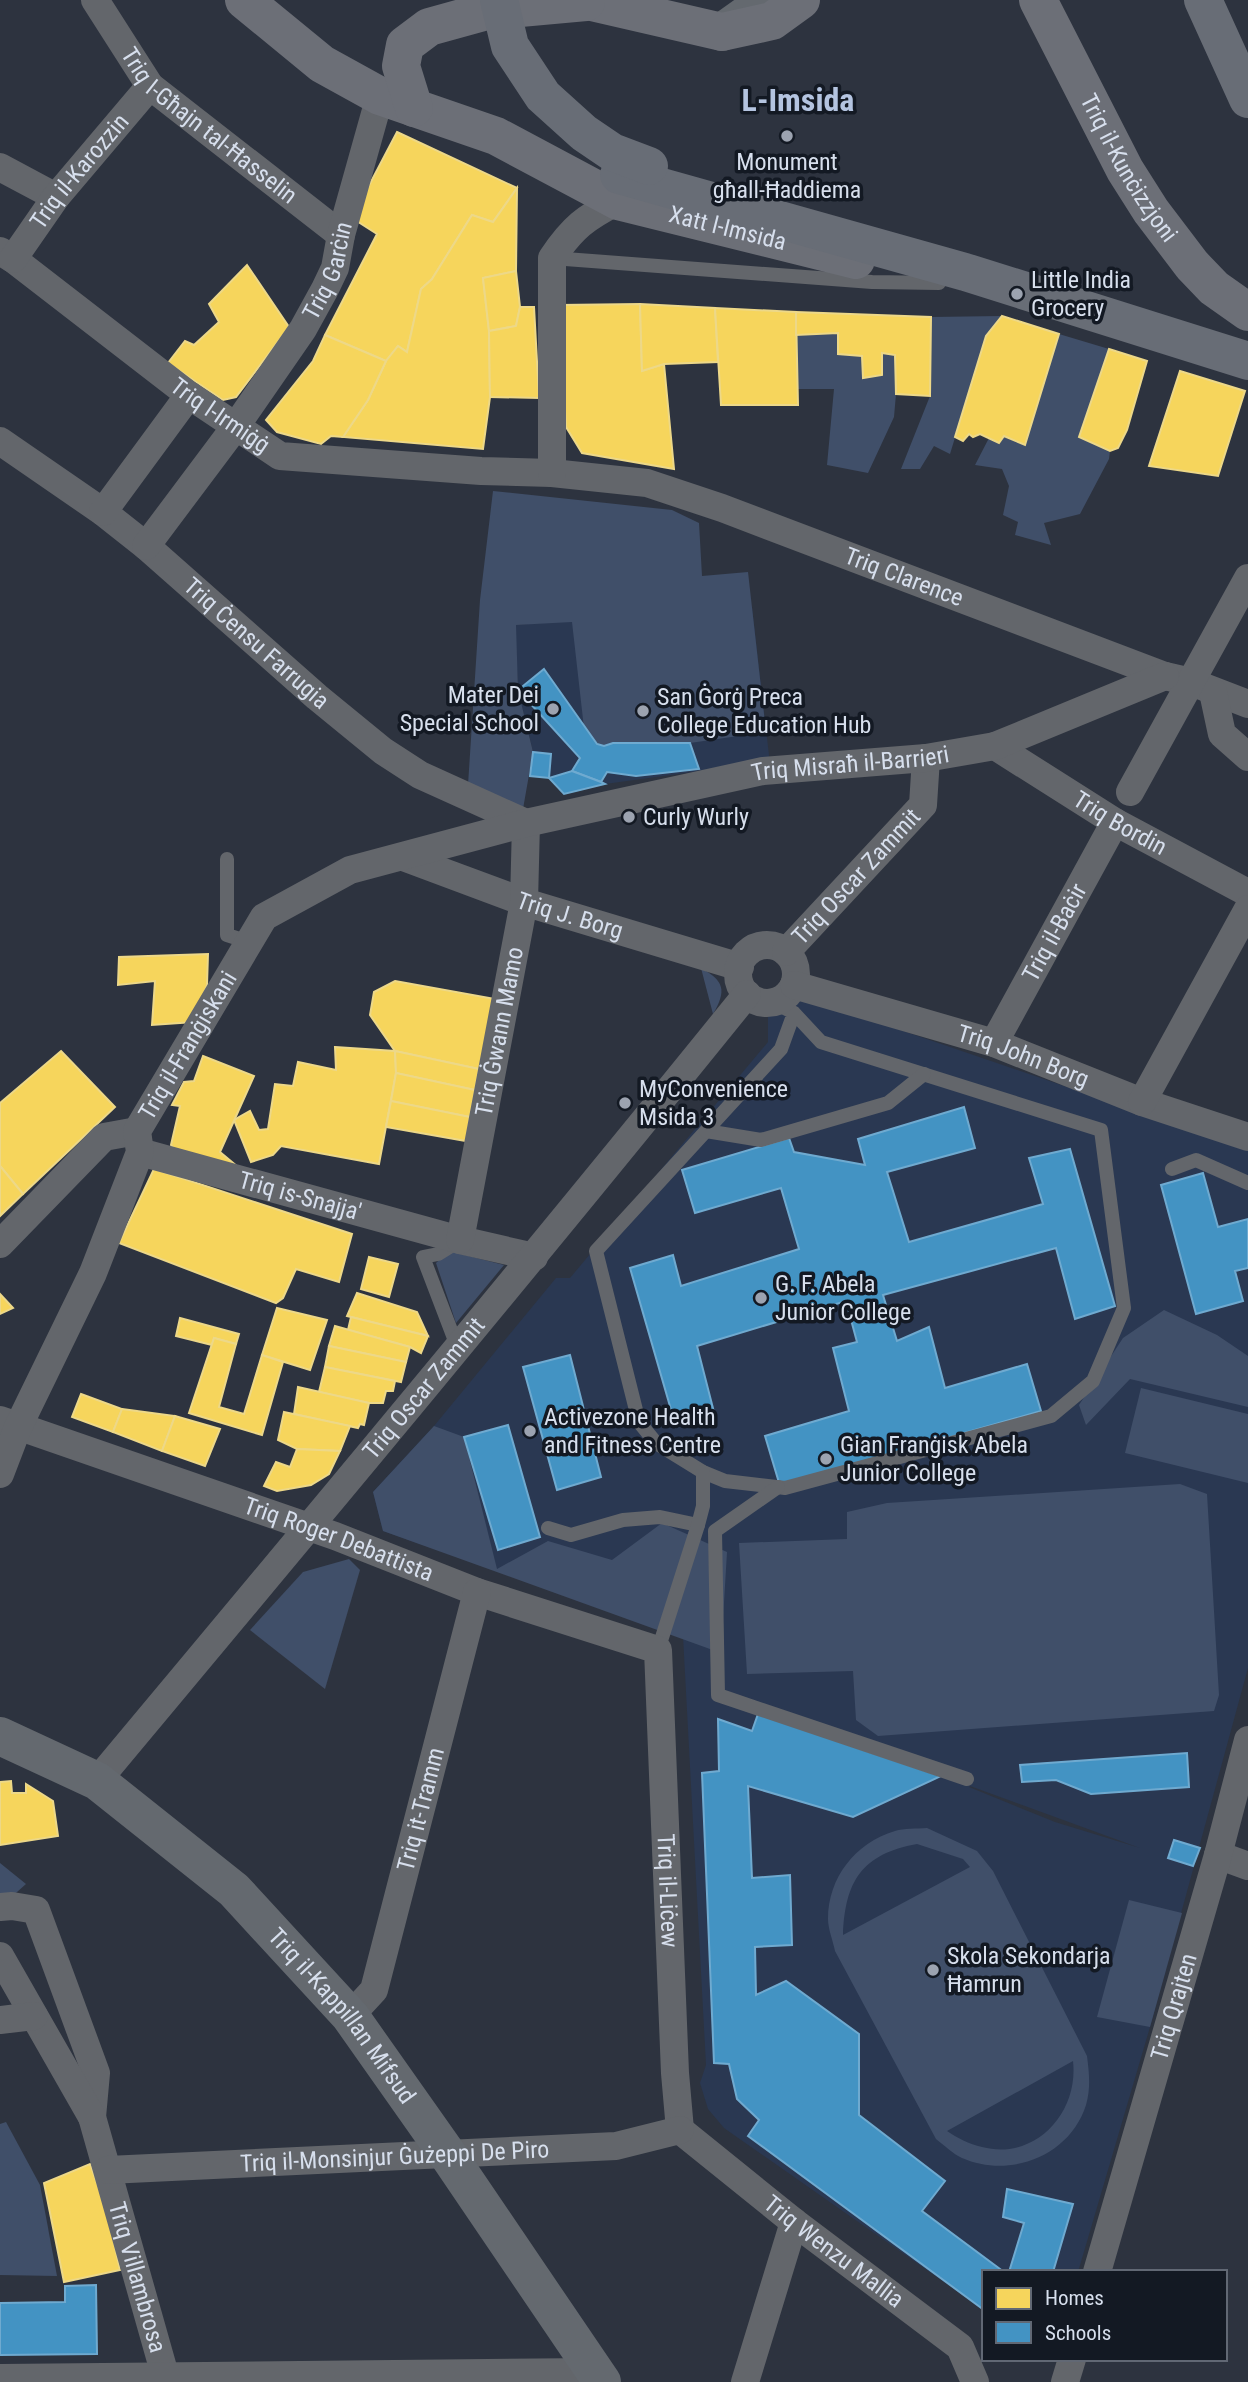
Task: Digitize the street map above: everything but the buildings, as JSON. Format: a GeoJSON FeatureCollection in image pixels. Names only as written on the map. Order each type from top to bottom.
{"type":"FeatureCollection","features":[{"type":"Feature","properties":{"kind":"highway","name":"Xatt l-Imsida"},"geometry":{"type":"LineString","coordinates":[[474,0],[479,20],[495,57],[516,91],[538,119],[579,153],[629,181],[965,272],[1248,363]]}},
{"type":"Feature","properties":{"kind":"highway","name":"Xatt l-Imsida"},"geometry":{"type":"LineString","coordinates":[[499,0],[510,46],[543,96],[584,133],[612,152],[629,181],[897,235],[1121,307],[1223,331],[1248,333]]}},
{"type":"Feature","properties":{"kind":"highway"},"geometry":{"type":"LineString","coordinates":[[1203,0],[1248,99]]}},
{"type":"Feature","properties":{"kind":"main road","name":"Xatt l-Imsida"},"geometry":{"type":"LineString","coordinates":[[244,0],[322,64],[397,102],[629,181],[828,253],[939,283],[1163,352],[1235,369],[1248,363]]}},
{"type":"Feature","properties":{"kind":"main road"},"geometry":{"type":"LineString","coordinates":[[397,102],[405,45],[429,27],[487,11],[584,1],[722,32],[772,21],[801,0]]}},
{"type":"Feature","properties":{"kind":"main road","name":"Triq il-Kunċizzjoni"},"geometry":{"type":"LineString","coordinates":[[1038,0],[1125,170],[1151,211],[1192,265],[1214,288],[1248,312]]}},
{"type":"Feature","properties":{"kind":"street","name":"Triq l-Għajn tal-Ħasselin"},"geometry":{"type":"LineString","coordinates":[[94,0],[150,86],[341,235]]}},
{"type":"Feature","properties":{"kind":"street"},"geometry":{"type":"LineString","coordinates":[[722,32],[767,0]]}},
{"type":"Feature","properties":{"kind":"street","name":"Triq il-Karozzin"},"geometry":{"type":"LineString","coordinates":[[7,255],[150,86]]}},
{"type":"Feature","properties":{"kind":"street","name":"Triq Garċin"},"geometry":{"type":"LineString","coordinates":[[146,545],[236,426],[303,329],[335,268],[341,235],[397,102]]}},
{"type":"Feature","properties":{"kind":"street"},"geometry":{"type":"LineString","coordinates":[[0,167],[56,197]]}},
{"type":"Feature","properties":{"kind":"street"},"geometry":{"type":"LineString","coordinates":[[552,473],[552,258],[570,231],[629,181]]}},
{"type":"Feature","properties":{"kind":"street","name":"Triq l-Irmiġġ"},"geometry":{"type":"LineString","coordinates":[[7,255],[189,395],[280,456],[481,471],[552,473]]}},
{"type":"Feature","properties":{"kind":"street"},"geometry":{"type":"LineString","coordinates":[[103,512],[189,395]]}},
{"type":"Feature","properties":{"kind":"street","name":"Triq Ċensu Farrugia"},"geometry":{"type":"LineString","coordinates":[[0,441],[146,545],[317,697],[383,751],[420,775],[527,823]]}},
{"type":"Feature","properties":{"kind":"street","name":"Triq Clarence"},"geometry":{"type":"LineString","coordinates":[[552,473],[647,483],[1248,704]]}},
{"type":"Feature","properties":{"kind":"street"},"geometry":{"type":"LineString","coordinates":[[1130,792],[1248,579]]}},
{"type":"Feature","properties":{"kind":"street"},"geometry":{"type":"LineString","coordinates":[[1190,683],[1222,734],[1248,757]]}},
{"type":"Feature","properties":{"kind":"street","name":"Triq Misraħ il-Barrieri"},"geometry":{"type":"LineString","coordinates":[[527,823],[763,771],[926,758],[995,746],[1190,683]]}},
{"type":"Feature","properties":{"kind":"street","name":"Triq Bordin"},"geometry":{"type":"LineString","coordinates":[[995,746],[1115,822],[1248,893]]}},
{"type":"Feature","properties":{"kind":"street","name":"Triq Oscar Zammit"},"geometry":{"type":"LineString","coordinates":[[786,952],[923,805],[926,758]]}},
{"type":"Feature","properties":{"kind":"street","name":"Triq il-Baċir"},"geometry":{"type":"LineString","coordinates":[[994,1043],[1115,822]]}},
{"type":"Feature","properties":{"kind":"street","name":"Triq il-Franġiskani"},"geometry":{"type":"LineString","coordinates":[[0,1474],[9,1424],[93,1273],[139,1141],[264,916],[350,870],[527,823]]}},
{"type":"Feature","properties":{"kind":"street","name":"Triq Ġwann Mamo"},"geometry":{"type":"LineString","coordinates":[[460,1240],[524,902],[527,823]]}},
{"type":"Feature","properties":{"kind":"street","name":"Triq J. Borg"},"geometry":{"type":"LineString","coordinates":[[403,857],[524,902],[740,967]]}},
{"type":"Feature","properties":{"kind":"street"},"geometry":{"type":"LineString","coordinates":[[1142,1102],[1248,909]]}},
{"type":"Feature","properties":{"kind":"street"},"geometry":{"type":"LineString","coordinates":[[760,946],[778,947],[786,952],[796,967],[787,1000],[765,1003],[747,994],[739,977],[740,967],[744,958],[760,946]]}},
{"type":"Feature","properties":{"kind":"street","name":"Triq Oscar Zammit"},"geometry":{"type":"LineString","coordinates":[[97,1780],[534,1257],[747,994]]}},
{"type":"Feature","properties":{"kind":"street","name":"Triq John Borg"},"geometry":{"type":"LineString","coordinates":[[787,1000],[994,1043],[1142,1102],[1248,1137]]}},
{"type":"Feature","properties":{"kind":"street"},"geometry":{"type":"LineString","coordinates":[[0,1244],[104,1137],[139,1141]]}},
{"type":"Feature","properties":{"kind":"street","name":"Triq is-Snajja'"},"geometry":{"type":"LineString","coordinates":[[139,1141],[460,1240],[534,1257]]}},
{"type":"Feature","properties":{"kind":"street","name":"Triq Roger Debattista"},"geometry":{"type":"LineString","coordinates":[[9,1424],[308,1527],[477,1592],[658,1650]]}},
{"type":"Feature","properties":{"kind":"street","name":"Triq it-Tramm"},"geometry":{"type":"LineString","coordinates":[[350,2016],[374,1990],[477,1592]]}},
{"type":"Feature","properties":{"kind":"street","name":"Triq il-Liċew"},"geometry":{"type":"LineString","coordinates":[[658,1650],[675,2073],[680,2130]]}},
{"type":"Feature","properties":{"kind":"street","name":"Triq il-Kappillan Mifsud"},"geometry":{"type":"LineString","coordinates":[[0,1736],[97,1780],[234,1890],[350,2016],[598,2377]]}},
{"type":"Feature","properties":{"kind":"street","name":"Triq Qrajten"},"geometry":{"type":"LineString","coordinates":[[1098,2270],[1218,1855],[1248,1740]]}},
{"type":"Feature","properties":{"kind":"street"},"geometry":{"type":"LineString","coordinates":[[1218,1855],[1248,1866]]}},
{"type":"Feature","properties":{"kind":"street"},"geometry":{"type":"LineString","coordinates":[[0,1907],[36,1910],[96,2073],[92,2117]]}},
{"type":"Feature","properties":{"kind":"street"},"geometry":{"type":"LineString","coordinates":[[0,1956],[92,2117],[108,2170]]}},
{"type":"Feature","properties":{"kind":"street"},"geometry":{"type":"LineString","coordinates":[[0,2020],[34,2016]]}},
{"type":"Feature","properties":{"kind":"street","name":"Triq il-Monsinjur Ġużeppi De Piro"},"geometry":{"type":"LineString","coordinates":[[108,2170],[616,2146],[680,2130]]}},
{"type":"Feature","properties":{"kind":"street","name":"Triq Wenzu Mallia"},"geometry":{"type":"LineString","coordinates":[[680,2130],[794,2222],[960,2347],[975,2382]]}},
{"type":"Feature","properties":{"kind":"street","name":"Triq Villambrosa"},"geometry":{"type":"LineString","coordinates":[[108,2170],[166,2379]]}},
{"type":"Feature","properties":{"kind":"street"},"geometry":{"type":"LineString","coordinates":[[745,2382],[794,2222]]}},
{"type":"Feature","properties":{"kind":"street"},"geometry":{"type":"LineString","coordinates":[[1065,2382],[1071,2361]]}},
{"type":"Feature","properties":{"kind":"street"},"geometry":{"type":"LineString","coordinates":[[0,2378],[598,2377]]}},
{"type":"Feature","properties":{"kind":"lane"},"geometry":{"type":"LineString","coordinates":[[552,258],[872,282],[939,283]]}},
{"type":"Feature","properties":{"kind":"lane"},"geometry":{"type":"LineString","coordinates":[[227,859],[227,935],[249,943]]}},
{"type":"Feature","properties":{"kind":"lane"},"geometry":{"type":"LineString","coordinates":[[787,1000],[821,1042],[1101,1130],[1124,1308],[1094,1381],[1051,1416],[785,1489],[725,1481],[703,1472],[656,1443],[639,1422],[596,1251],[781,1049],[787,1000]]}},
{"type":"Feature","properties":{"kind":"lane"},"geometry":{"type":"LineString","coordinates":[[706,1131],[761,1140],[888,1103],[924,1074]]}},
{"type":"Feature","properties":{"kind":"lane"},"geometry":{"type":"LineString","coordinates":[[1171,1170],[1196,1160],[1248,1183]]}},
{"type":"Feature","properties":{"kind":"lane"},"geometry":{"type":"LineString","coordinates":[[457,1346],[423,1257],[438,1254],[460,1240]]}},
{"type":"Feature","properties":{"kind":"lane"},"geometry":{"type":"LineString","coordinates":[[658,1650],[703,1506],[703,1472]]}},
{"type":"Feature","properties":{"kind":"lane"},"geometry":{"type":"LineString","coordinates":[[688,1553],[778,1487]]}},
{"type":"Feature","properties":{"kind":"lane"},"geometry":{"type":"LineString","coordinates":[[548,1528],[570,1535],[623,1520],[660,1517],[698,1525]]}},
{"type":"Feature","properties":{"kind":"lane"},"geometry":{"type":"LineString","coordinates":[[715,1531],[718,1695],[967,1779]]}},
{"type":"Feature","properties":{"kind":"shaded area"},"geometry":{"type":"Polygon","coordinates":[[[1002,316],[986,336],[950,454],[934,446],[920,469],[901,469],[930,396],[931,317],[1002,316]]]}},
{"type":"Feature","properties":{"kind":"shaded area"},"geometry":{"type":"Polygon","coordinates":[[[838,333],[838,354],[862,356],[864,378],[882,375],[882,353],[895,355],[894,417],[868,473],[827,465],[834,389],[798,389],[796,335],[838,333]]]}},
{"type":"Feature","properties":{"kind":"shaded area"},"geometry":{"type":"Polygon","coordinates":[[[1059,334],[1109,349],[1080,437],[1110,451],[1109,459],[1080,514],[1044,523],[1051,545],[1015,535],[1018,522],[1003,515],[1009,486],[1002,469],[975,465],[989,438],[1004,436],[1025,445],[1059,334]]]}},
{"type":"Feature","properties":{"kind":"shaded area"},"geometry":{"type":"Polygon","coordinates":[[[493,491],[672,510],[699,523],[702,576],[748,572],[766,732],[690,743],[597,744],[584,728],[572,622],[516,625],[518,690],[533,752],[523,809],[468,785],[480,600],[493,491]]]}},
{"type":"Feature","properties":{"kind":"shaded area","name":"San Ġorġ Preca College Education Hub"},"geometry":{"type":"Polygon","coordinates":[[[752,607],[770,764],[605,784],[572,771],[549,778],[551,754],[533,752],[518,690],[515,625],[752,607]]]}},
{"type":"Feature","properties":{"kind":"shaded area"},"geometry":{"type":"Polygon","coordinates":[[[701,968],[715,977],[721,987],[720,999],[713,1014],[701,968]]]}},
{"type":"Feature","properties":{"kind":"shaded area","name":"Gian Franġisk Abela Junior College"},"geometry":{"type":"Polygon","coordinates":[[[798,995],[1248,1149],[1248,1668],[1150,2027],[1079,2270],[982,2270],[982,2309],[724,2128],[708,2109],[700,2083],[706,2065],[683,1636],[383,1531],[373,1492],[434,1426],[556,1278],[570,1278],[768,1042],[768,1011],[798,995]],[[970,1786],[969,1787],[1055,1822],[1140,1848],[970,1786]]]}},
{"type":"Feature","properties":{"kind":"shaded area"},"geometry":{"type":"Polygon","coordinates":[[[449,1251],[504,1265],[456,1323],[436,1263],[449,1251]]]}},
{"type":"Feature","properties":{"kind":"shaded area"},"geometry":{"type":"Polygon","coordinates":[[[1164,1310],[1217,1335],[1248,1356],[1248,1407],[1130,1379],[1086,1425],[1079,1405],[1123,1338],[1164,1310]]]}},
{"type":"Feature","properties":{"kind":"shaded area"},"geometry":{"type":"Polygon","coordinates":[[[1141,1388],[1248,1414],[1248,1483],[1125,1453],[1141,1388]]]}},
{"type":"Feature","properties":{"kind":"shaded area"},"geometry":{"type":"Polygon","coordinates":[[[434,1426],[464,1437],[497,1569],[548,1541],[612,1560],[662,1523],[727,1552],[721,1653],[383,1531],[373,1492],[434,1426]]]}},
{"type":"Feature","properties":{"kind":"shaded area"},"geometry":{"type":"Polygon","coordinates":[[[1180,1484],[1207,1494],[1219,1695],[1214,1711],[878,1736],[856,1720],[853,1671],[747,1674],[739,1543],[847,1539],[847,1512],[887,1503],[1180,1484]]]}},
{"type":"Feature","properties":{"kind":"shaded area"},"geometry":{"type":"Polygon","coordinates":[[[349,1559],[360,1570],[325,1689],[250,1630],[303,1572],[349,1559]]]}},
{"type":"Feature","properties":{"kind":"shaded area"},"geometry":{"type":"Polygon","coordinates":[[[927,1828],[977,1851],[993,1871],[1087,2056],[1089,2092],[1078,2123],[1067,2138],[1052,2150],[1018,2164],[980,2164],[959,2156],[936,2139],[835,1951],[828,1923],[829,1904],[839,1876],[847,1864],[856,1853],[881,1837],[899,1830],[927,1828]],[[917,1844],[883,1855],[860,1873],[848,1899],[843,1935],[970,1867],[963,1859],[917,1844]],[[1073,2061],[947,2131],[972,2144],[1001,2149],[1019,2147],[1036,2140],[1050,2129],[1061,2115],[1069,2098],[1073,2061]]]}},
{"type":"Feature","properties":{"kind":"shaded area"},"geometry":{"type":"Polygon","coordinates":[[[0,1863],[26,1884],[8,1900],[0,1901],[0,1863]]]}},
{"type":"Feature","properties":{"kind":"shaded area"},"geometry":{"type":"Polygon","coordinates":[[[1129,1900],[1182,1913],[1150,2027],[1097,2017],[1129,1900]]]}},
{"type":"Feature","properties":{"kind":"shaded area"},"geometry":{"type":"Polygon","coordinates":[[[6,2122],[40,2185],[57,2276],[0,2275],[0,2124],[6,2122]]]}},
{"type":"Feature","properties":{"kind":"place","name":"Monument għall-Ħaddiema"},"geometry":{"type":"Point","coordinates":[787,136]}},
{"type":"Feature","properties":{"kind":"place","name":"Little India Grocery"},"geometry":{"type":"Point","coordinates":[1017,294]}},
{"type":"Feature","properties":{"kind":"place","name":"Mater Dei Special School"},"geometry":{"type":"Point","coordinates":[553,709]}},
{"type":"Feature","properties":{"kind":"place","name":"San Ġorġ Preca College Education Hub"},"geometry":{"type":"Point","coordinates":[643,711]}},
{"type":"Feature","properties":{"kind":"place","name":"Curly Wurly"},"geometry":{"type":"Point","coordinates":[629,817]}},
{"type":"Feature","properties":{"kind":"place","name":"MyConvenience Msida 3"},"geometry":{"type":"Point","coordinates":[625,1103]}},
{"type":"Feature","properties":{"kind":"place","name":"G. F. Abela Junior College"},"geometry":{"type":"Point","coordinates":[761,1298]}},
{"type":"Feature","properties":{"kind":"place","name":"Activezone Health and Fitness Centre"},"geometry":{"type":"Point","coordinates":[530,1431]}},
{"type":"Feature","properties":{"kind":"place","name":"Gian Franġisk Abela Junior College"},"geometry":{"type":"Point","coordinates":[826,1459]}},
{"type":"Feature","properties":{"kind":"place","name":"Skola Sekondarja Ħamrun"},"geometry":{"type":"Point","coordinates":[933,1970]}},
{"type":"Feature","properties":{"kind":"district","name":"L-Imsida"},"geometry":{"type":"Point","coordinates":[798,100]}}]}
